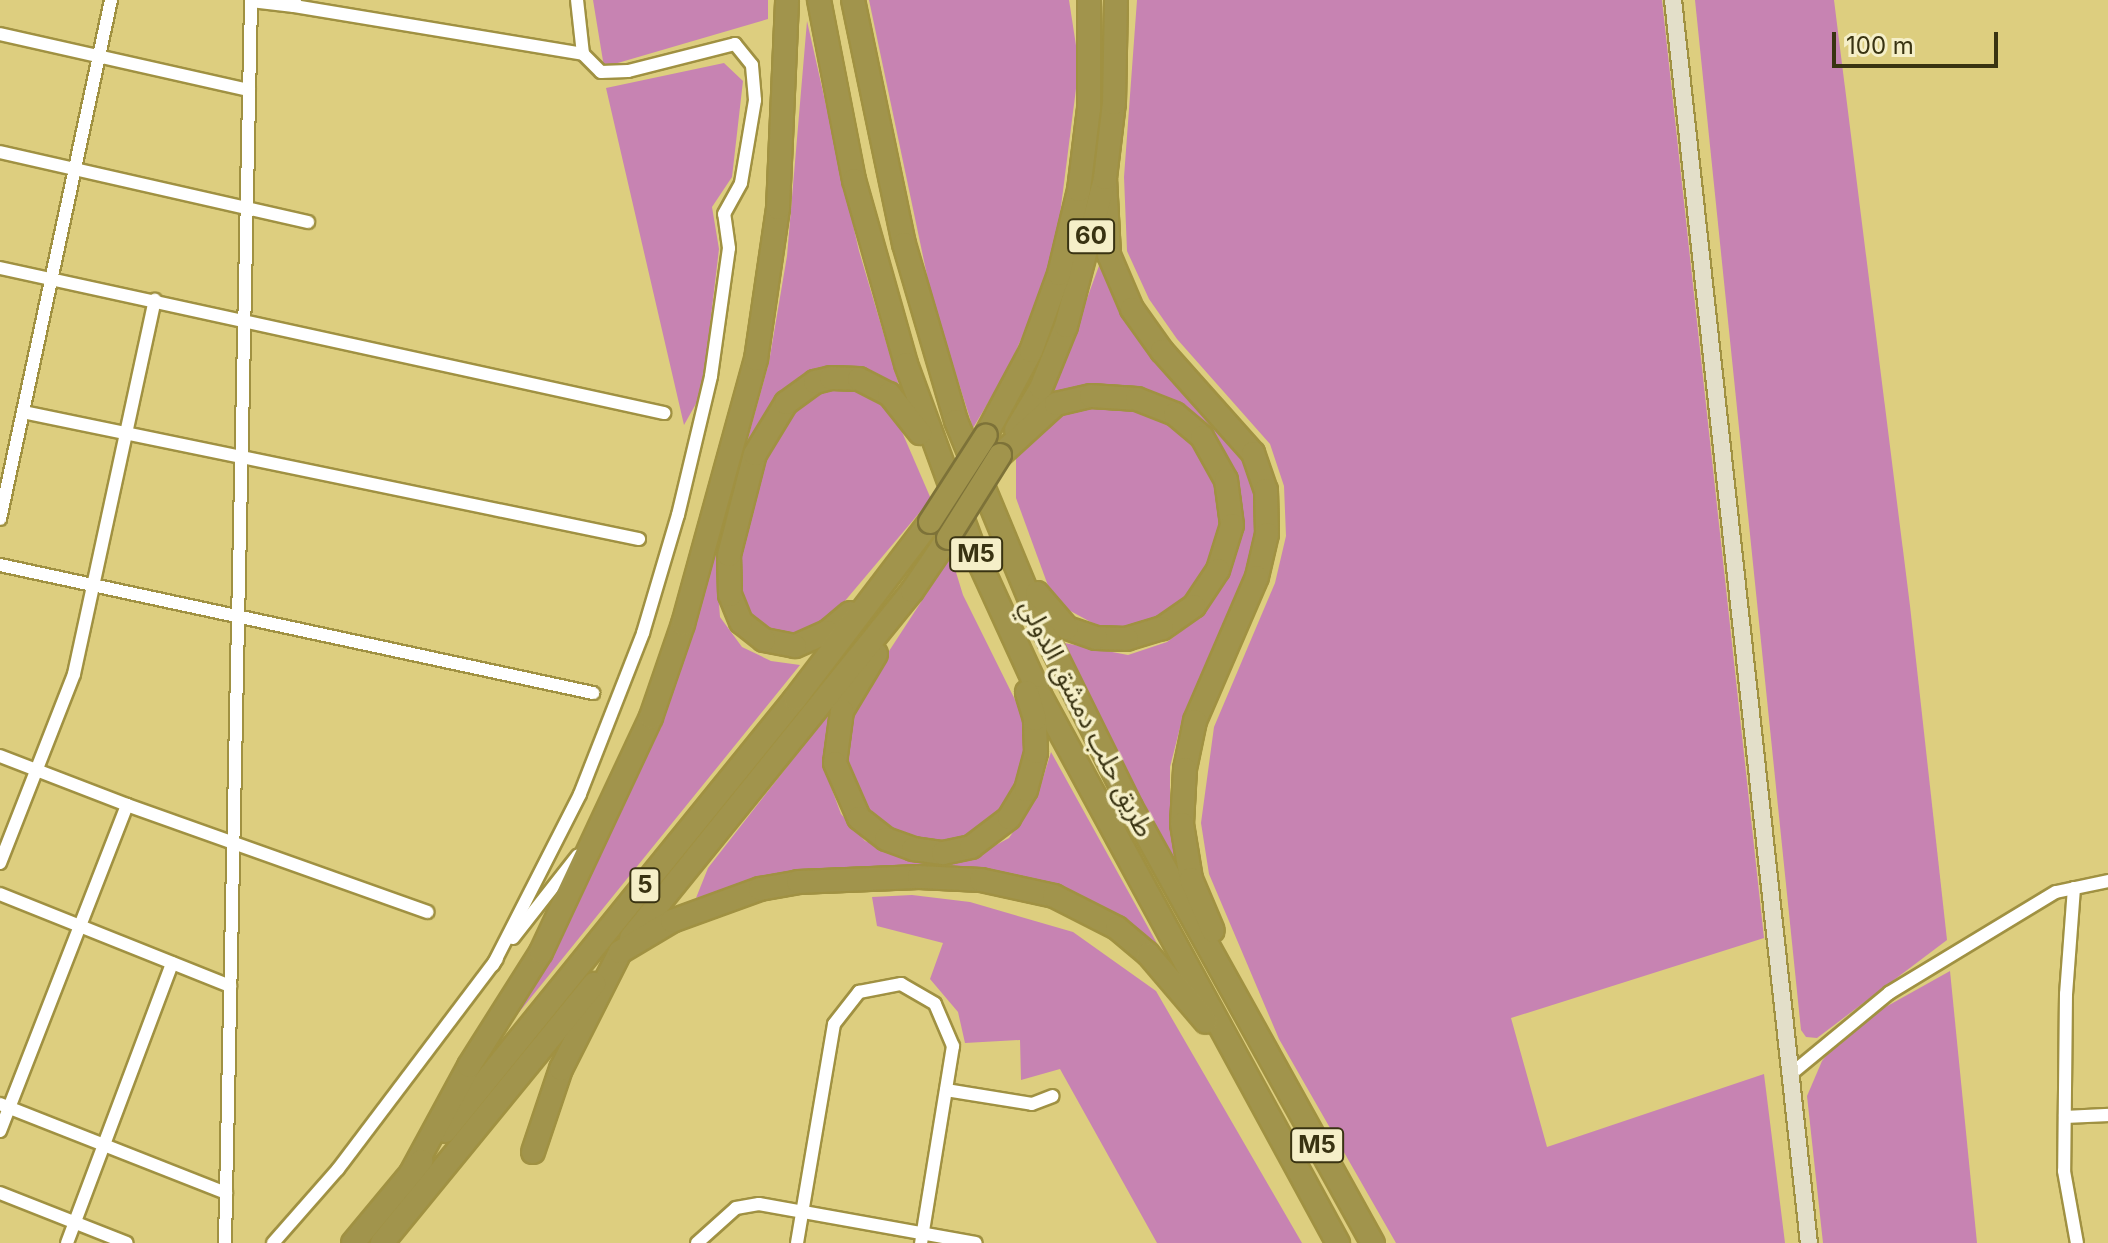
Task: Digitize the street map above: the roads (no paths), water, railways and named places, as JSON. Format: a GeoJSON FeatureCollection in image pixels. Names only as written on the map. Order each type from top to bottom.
{"type":"FeatureCollection","features":[{"type":"Feature","properties":{"kind":"highway"},"geometry":{"type":"LineString","coordinates":[[411,1173],[469,1066],[541,952],[651,717],[683,624],[756,359],[778,208],[787,0]]}},
{"type":"Feature","properties":{"kind":"highway","name":"طريق حلب دمشق الدولي"},"geometry":{"type":"LineString","coordinates":[[819,0],[854,180],[940,469],[1004,618],[1119,844],[1338,1243]]}},
{"type":"Feature","properties":{"kind":"highway","name":"طريق حلب دمشق الدولي"},"geometry":{"type":"LineString","coordinates":[[853,0],[904,244],[956,421],[1039,621],[1131,807],[1262,1047]]}},
{"type":"Feature","properties":{"kind":"highway","name":"5"},"geometry":{"type":"LineString","coordinates":[[353,1243],[894,571],[986,435],[1031,351],[1059,274],[1079,190],[1091,38],[1087,0]]}},
{"type":"Feature","properties":{"kind":"highway","name":"60"},"geometry":{"type":"LineString","coordinates":[[1000,455],[1041,388],[1066,326],[1105,178],[1114,103],[1116,0]]}},
{"type":"Feature","properties":{"kind":"highway"},"geometry":{"type":"LineString","coordinates":[[1105,178],[1109,255],[1132,309],[1162,351],[1253,453],[1266,490],[1267,534],[1257,577],[1195,721],[1182,824],[1191,879],[1262,1047]]}},
{"type":"Feature","properties":{"kind":"highway"},"geometry":{"type":"LineString","coordinates":[[894,571],[860,605],[809,643],[779,646],[750,631],[734,609],[728,578],[739,503],[755,454],[773,419],[800,390],[847,377],[889,394],[903,407],[940,469]]}},
{"type":"Feature","properties":{"kind":"highway"},"geometry":{"type":"LineString","coordinates":[[996,512],[1043,605],[1067,628],[1096,638],[1127,639],[1162,628],[1194,606],[1218,570],[1232,525],[1226,480],[1202,437],[1175,414],[1137,399],[1091,396],[1056,404],[1000,455]]}},
{"type":"Feature","properties":{"kind":"highway","name":"5"},"geometry":{"type":"LineString","coordinates":[[382,1243],[912,591],[1000,455]]}},
{"type":"Feature","properties":{"kind":"highway"},"geometry":{"type":"LineString","coordinates":[[912,591],[842,711],[834,746],[846,799],[870,830],[897,844],[943,853],[971,847],[1000,830],[1026,790],[1036,752],[1035,719],[1004,618]]}},
{"type":"Feature","properties":{"kind":"highway"},"geometry":{"type":"LineString","coordinates":[[533,1152],[561,1069],[620,952],[705,907],[798,882],[919,877],[1018,886],[1054,896],[1117,928],[1174,982],[1241,1067]]}},
{"type":"Feature","properties":{"kind":"highway","name":"M5"},"geometry":{"type":"LineString","coordinates":[[1262,1047],[1373,1243]]}},
{"type":"Feature","properties":{"kind":"main road"},"geometry":{"type":"LineString","coordinates":[[1673,0],[1809,1243]]}},
{"type":"Feature","properties":{"kind":"street"},"geometry":{"type":"LineString","coordinates":[[0,519],[111,0]]}},
{"type":"Feature","properties":{"kind":"street"},"geometry":{"type":"LineString","coordinates":[[577,0],[583,54]]}},
{"type":"Feature","properties":{"kind":"street"},"geometry":{"type":"LineString","coordinates":[[225,1243],[249,90],[248,1],[294,3],[583,54],[601,72],[628,71],[735,44],[752,65],[755,100],[741,183],[724,214],[729,248],[711,376],[678,515],[643,633],[580,794],[493,965]]}},
{"type":"Feature","properties":{"kind":"street"},"geometry":{"type":"LineString","coordinates":[[0,34],[249,90]]}},
{"type":"Feature","properties":{"kind":"street"},"geometry":{"type":"LineString","coordinates":[[0,152],[308,222]]}},
{"type":"Feature","properties":{"kind":"street"},"geometry":{"type":"LineString","coordinates":[[0,268],[664,413]]}},
{"type":"Feature","properties":{"kind":"street"},"geometry":{"type":"LineString","coordinates":[[0,863],[74,674],[155,301]]}},
{"type":"Feature","properties":{"kind":"street"},"geometry":{"type":"LineString","coordinates":[[23,412],[639,539]]}},
{"type":"Feature","properties":{"kind":"street"},"geometry":{"type":"LineString","coordinates":[[0,565],[593,693]]}},
{"type":"Feature","properties":{"kind":"street"},"geometry":{"type":"LineString","coordinates":[[0,756],[232,844],[427,912]]}},
{"type":"Feature","properties":{"kind":"street"},"geometry":{"type":"LineString","coordinates":[[0,1131],[4,1106],[127,805]]}},
{"type":"Feature","properties":{"kind":"street"},"geometry":{"type":"LineString","coordinates":[[273,1243],[338,1169],[604,820]]}},
{"type":"Feature","properties":{"kind":"street"},"geometry":{"type":"LineString","coordinates":[[1792,1073],[1889,993],[2056,892],[2108,881]]}},
{"type":"Feature","properties":{"kind":"street"},"geometry":{"type":"LineString","coordinates":[[2074,888],[2064,1171],[2077,1243]]}},
{"type":"Feature","properties":{"kind":"street"},"geometry":{"type":"LineString","coordinates":[[0,894],[230,986]]}},
{"type":"Feature","properties":{"kind":"street"},"geometry":{"type":"LineString","coordinates":[[67,1243],[172,963]]}},
{"type":"Feature","properties":{"kind":"street"},"geometry":{"type":"LineString","coordinates":[[797,1243],[836,1018],[859,992],[901,984],[935,1004],[948,1025],[953,1046],[922,1238]]}},
{"type":"Feature","properties":{"kind":"street"},"geometry":{"type":"LineString","coordinates":[[946,1090],[1032,1104],[1053,1096]]}},
{"type":"Feature","properties":{"kind":"street"},"geometry":{"type":"LineString","coordinates":[[4,1106],[226,1193]]}},
{"type":"Feature","properties":{"kind":"street"},"geometry":{"type":"LineString","coordinates":[[2065,1117],[2108,1115]]}},
{"type":"Feature","properties":{"kind":"street"},"geometry":{"type":"LineString","coordinates":[[0,1193],[127,1243]]}},
{"type":"Feature","properties":{"kind":"street"},"geometry":{"type":"LineString","coordinates":[[697,1243],[736,1208],[759,1204],[922,1238],[976,1243]]}}]}
